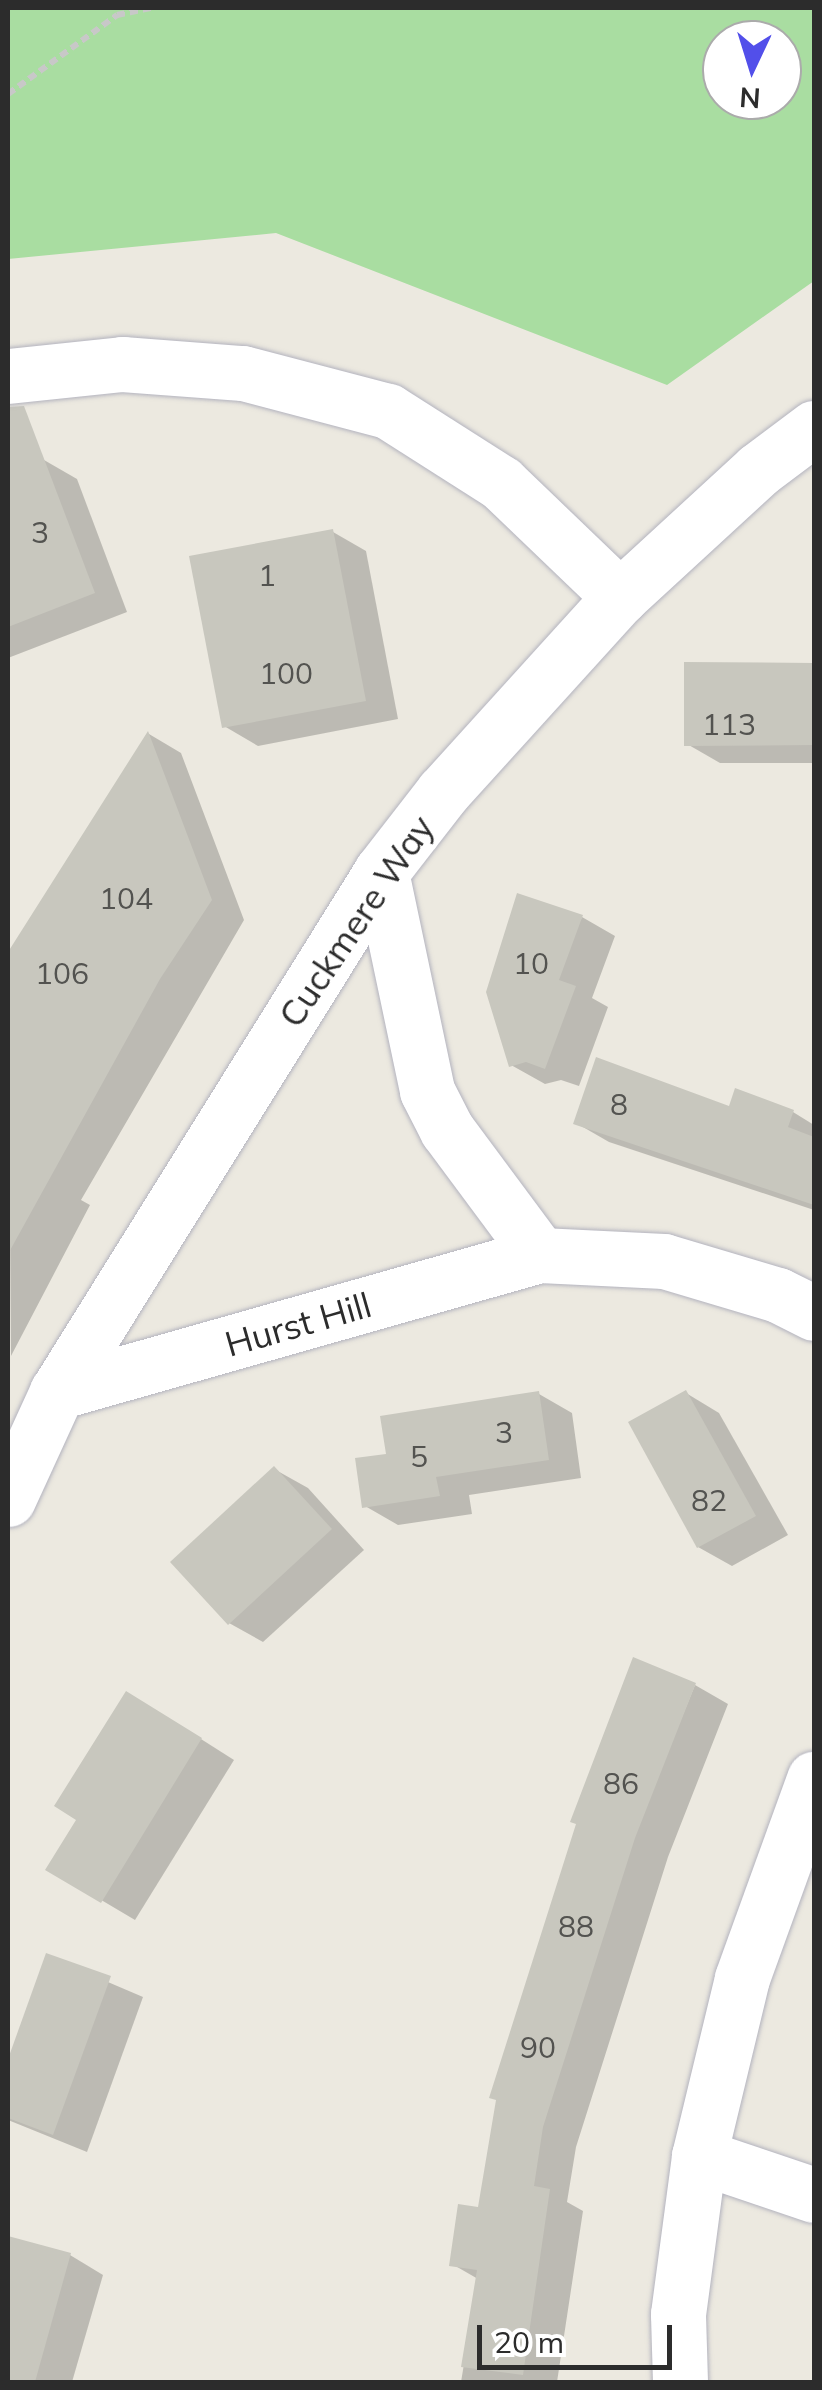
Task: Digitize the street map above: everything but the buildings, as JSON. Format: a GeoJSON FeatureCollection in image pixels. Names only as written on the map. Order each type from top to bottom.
{"type":"FeatureCollection","features":[{"type":"Feature","properties":{"kind":"street"},"geometry":{"type":"LineString","coordinates":[[8,376],[122,364],[242,374],[388,411],[501,483],[620,597]]}},
{"type":"Feature","properties":{"kind":"street","name":"Cuckmere Way"},"geometry":{"type":"LineString","coordinates":[[8,1500],[57,1392],[381,872],[443,792],[620,597],[758,470],[814,428]]}},
{"type":"Feature","properties":{"kind":"street"},"geometry":{"type":"LineString","coordinates":[[381,872],[427,1092],[447,1130],[540,1256]]}},
{"type":"Feature","properties":{"kind":"street","name":"Hurst Hill"},"geometry":{"type":"LineString","coordinates":[[57,1392],[540,1256],[664,1261],[778,1295],[814,1313]]}},
{"type":"Feature","properties":{"kind":"street"},"geometry":{"type":"LineString","coordinates":[[680,2382],[678,2314],[699,2156],[742,1978],[814,1779]]}},
{"type":"Feature","properties":{"kind":"street"},"geometry":{"type":"LineString","coordinates":[[699,2156],[814,2195]]}},
{"type":"Feature","properties":{"kind":"path"},"geometry":{"type":"LineString","coordinates":[[8,94],[116,15],[151,8]]}},
{"type":"Feature","properties":{"kind":"green space"},"geometry":{"type":"Polygon","coordinates":[[[8,8],[814,8],[814,281],[667,385],[276,233],[8,259],[8,8]]]}}]}
